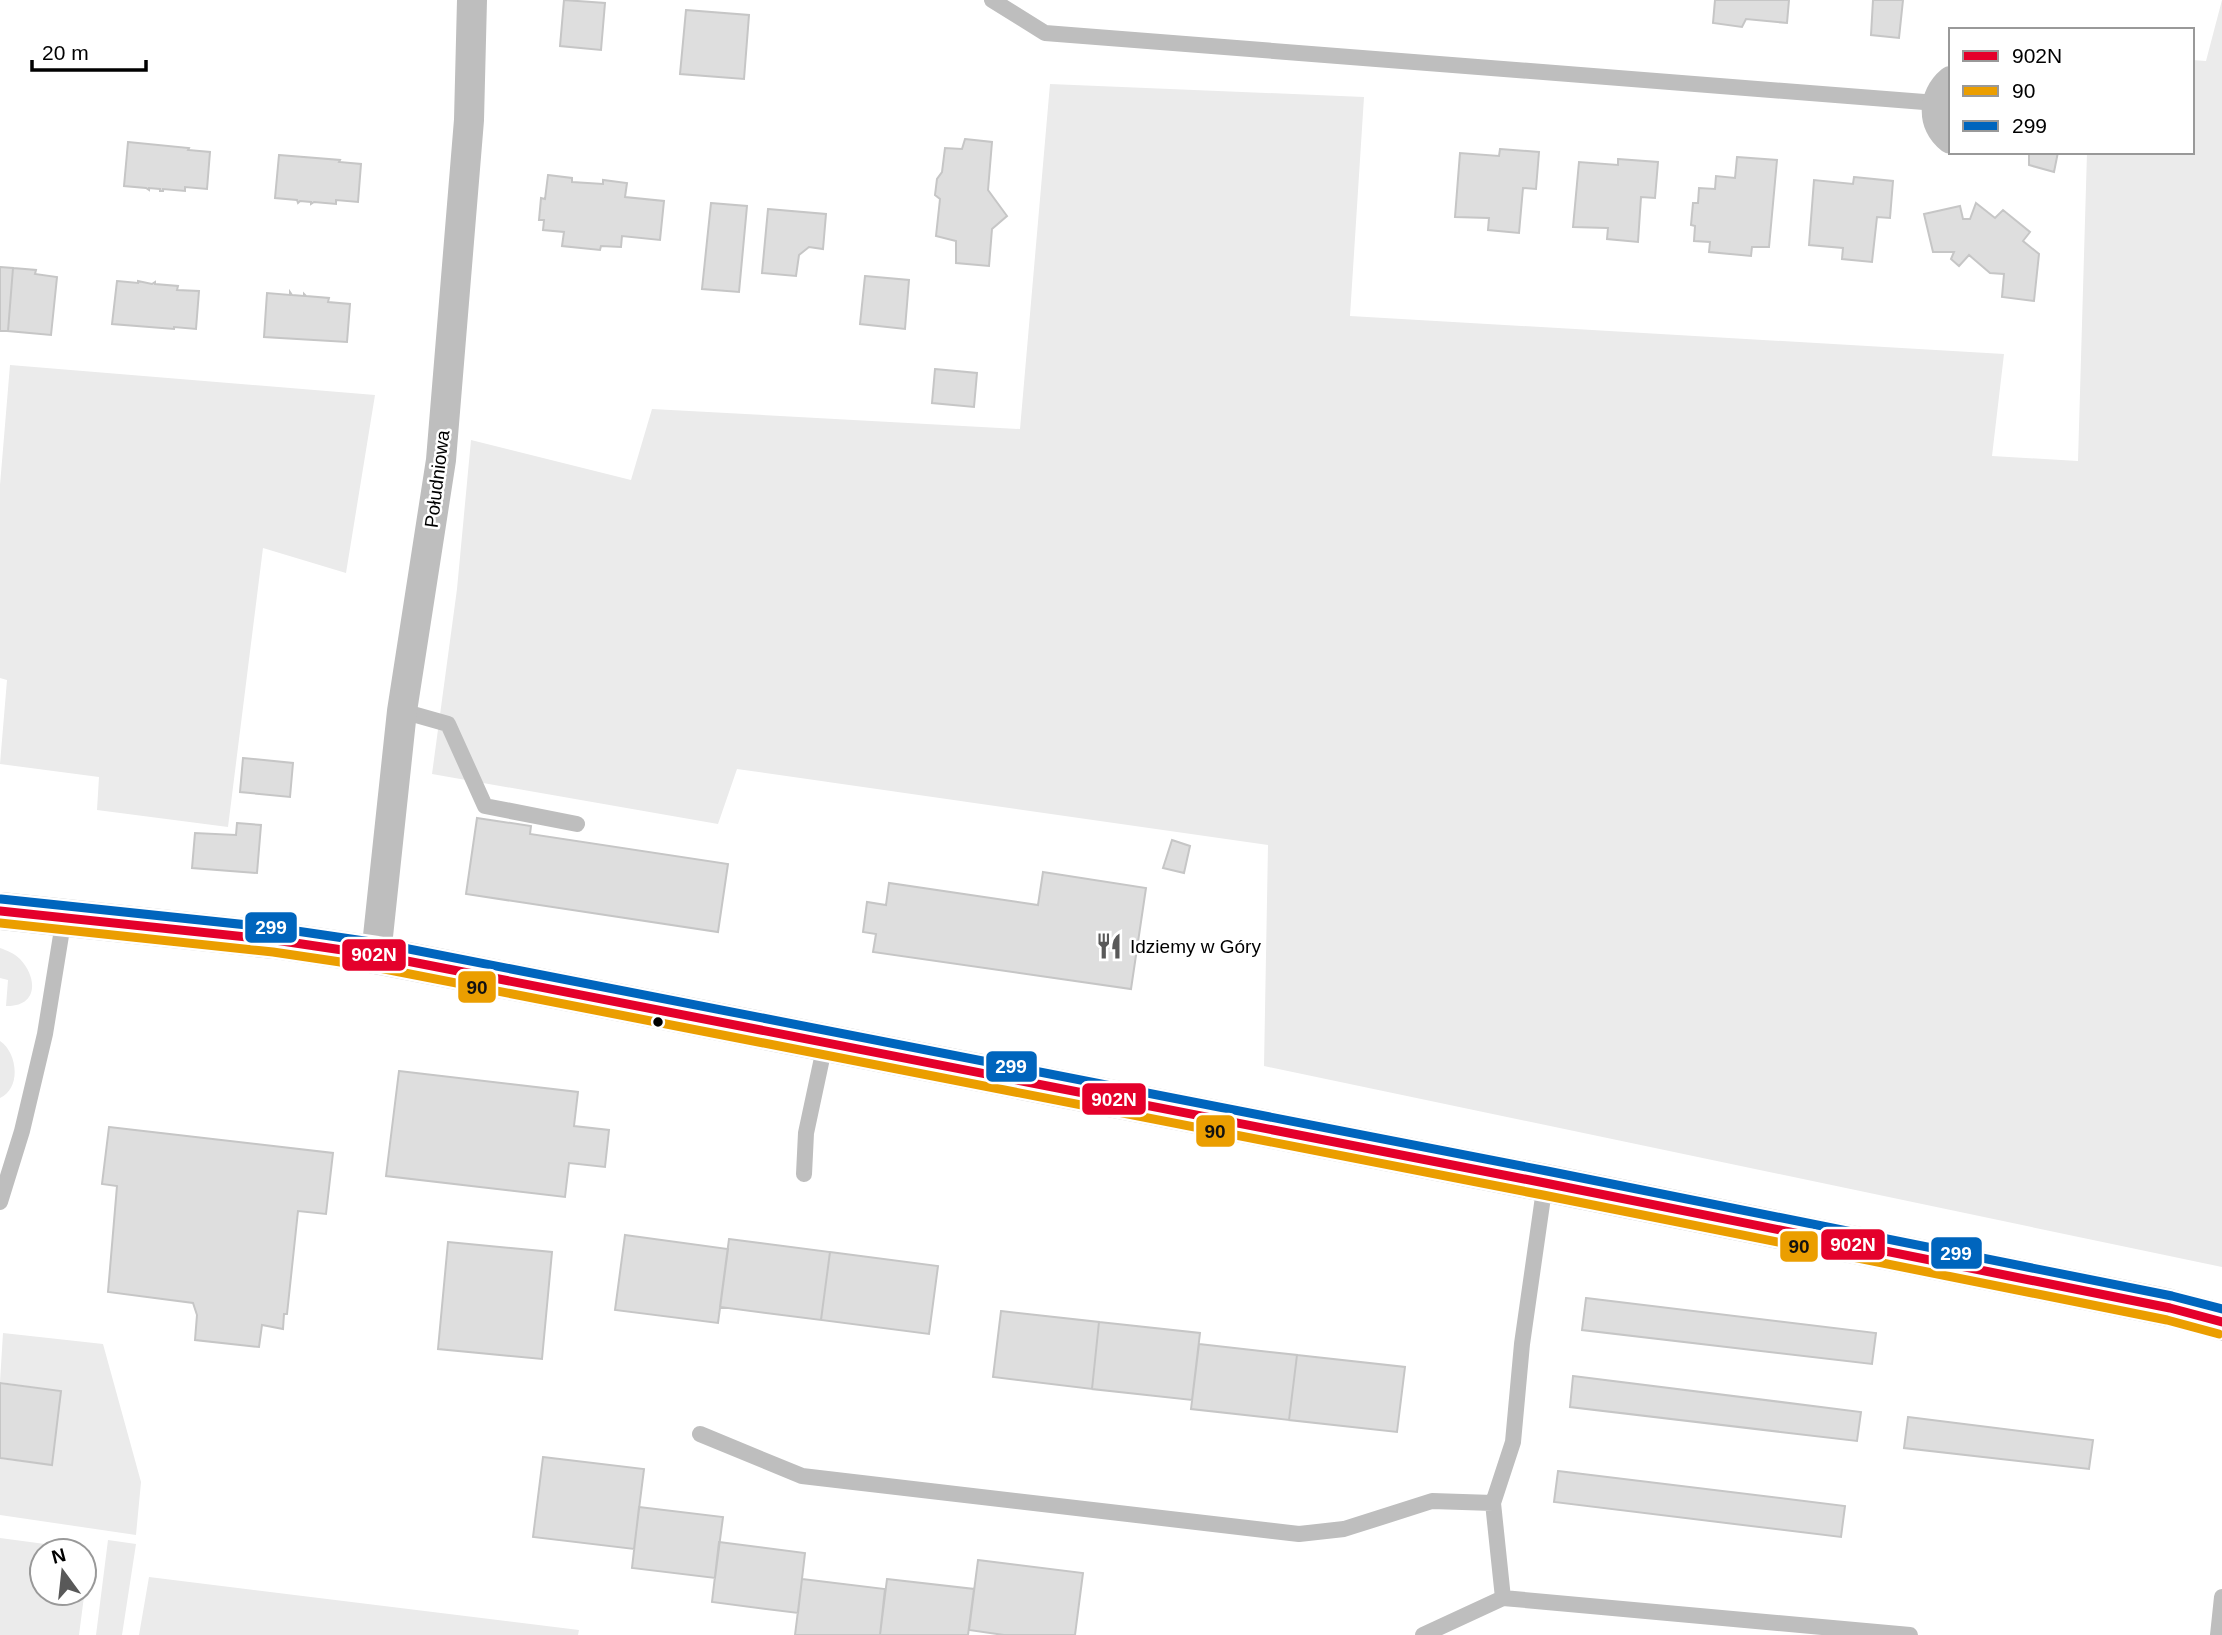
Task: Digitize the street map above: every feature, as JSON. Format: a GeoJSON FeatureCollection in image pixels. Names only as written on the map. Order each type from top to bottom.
{"type":"FeatureCollection","features":[{"type":"Feature","properties":{"kind":"street","name":"Południowa"},"geometry":{"type":"LineString","coordinates":[[376,955],[402,711],[441,460],[469,120],[472,0]]}},
{"type":"Feature","properties":{"kind":"street"},"geometry":{"type":"LineString","coordinates":[[1944,92],[1937,120],[1949,138]]}},
{"type":"Feature","properties":{"kind":"street"},"geometry":{"type":"LineString","coordinates":[[0,911],[275,940],[376,955],[1545,1183],[2156,1305],[2222,1322]]}},
{"type":"Feature","properties":{"kind":"lane"},"geometry":{"type":"LineString","coordinates":[[992,0],[1045,33],[1944,92]]}},
{"type":"Feature","properties":{"kind":"lane"},"geometry":{"type":"LineString","coordinates":[[402,711],[448,724],[485,806],[577,824]]}},
{"type":"Feature","properties":{"kind":"lane"},"geometry":{"type":"LineString","coordinates":[[0,1202],[22,1131],[45,1034],[64,917]]}},
{"type":"Feature","properties":{"kind":"lane"},"geometry":{"type":"LineString","coordinates":[[804,1174],[806,1133],[825,1044]]}},
{"type":"Feature","properties":{"kind":"lane"},"geometry":{"type":"LineString","coordinates":[[1503,1598],[1493,1503],[1513,1442],[1522,1345],[1545,1183]]}},
{"type":"Feature","properties":{"kind":"lane"},"geometry":{"type":"LineString","coordinates":[[700,1434],[802,1476],[1299,1534],[1344,1529],[1432,1500],[1493,1503]]}},
{"type":"Feature","properties":{"kind":"lane"},"geometry":{"type":"LineString","coordinates":[[2218,1635],[2222,1597]]}},
{"type":"Feature","properties":{"kind":"lane"},"geometry":{"type":"LineString","coordinates":[[1423,1635],[1503,1598],[1910,1635]]}},
{"type":"Feature","properties":{"kind":"shaded area"},"geometry":{"type":"Polygon","coordinates":[[[2222,0],[2222,1267],[1264,1066],[1268,845],[737,769],[718,824],[432,774],[457,589],[471,440],[631,480],[652,409],[1020,429],[1050,84],[1364,97],[1350,316],[2004,354],[1992,456],[2078,461],[2087,154],[2194,154],[2194,60],[2206,61],[2222,0]]]}},
{"type":"Feature","properties":{"kind":"shaded area"},"geometry":{"type":"Polygon","coordinates":[[[10,365],[375,395],[346,573],[263,548],[228,827],[97,810],[99,777],[0,764],[7,680],[0,678],[0,485],[10,365]]]}},
{"type":"Feature","properties":{"kind":"shaded area"},"geometry":{"type":"Polygon","coordinates":[[[0,948],[18,957],[30,974],[32,990],[24,1002],[17,1005],[6,1006],[8,980],[0,978],[0,948]]]}},
{"type":"Feature","properties":{"kind":"shaded area"},"geometry":{"type":"Polygon","coordinates":[[[0,1041],[10,1053],[15,1070],[12,1086],[0,1098],[0,1041]]]}},
{"type":"Feature","properties":{"kind":"shaded area"},"geometry":{"type":"Polygon","coordinates":[[[3,1333],[103,1344],[141,1482],[136,1535],[0,1515],[0,1459],[52,1465],[61,1391],[0,1382],[3,1333]]]}},
{"type":"Feature","properties":{"kind":"shaded area"},"geometry":{"type":"Polygon","coordinates":[[[0,1538],[28,1542],[28,1607],[83,1607],[79,1635],[0,1635],[0,1538]]]}},
{"type":"Feature","properties":{"kind":"shaded area"},"geometry":{"type":"Polygon","coordinates":[[[108,1540],[136,1544],[122,1635],[96,1635],[108,1540]]]}},
{"type":"Feature","properties":{"kind":"shaded area"},"geometry":{"type":"Polygon","coordinates":[[[149,1577],[579,1630],[578,1635],[139,1635],[149,1577]]]}},
{"type":"Feature","properties":{"kind":"building"},"geometry":{"type":"Polygon","coordinates":[[[564,0],[605,3],[601,50],[560,46],[564,0]]]}},
{"type":"Feature","properties":{"kind":"building"},"geometry":{"type":"Polygon","coordinates":[[[1715,0],[1789,0],[1787,23],[1746,19],[1742,27],[1713,23],[1715,0]]]}},
{"type":"Feature","properties":{"kind":"building"},"geometry":{"type":"Polygon","coordinates":[[[1873,0],[1903,0],[1899,38],[1871,35],[1873,0]]]}},
{"type":"Feature","properties":{"kind":"building"},"geometry":{"type":"Polygon","coordinates":[[[686,10],[749,15],[744,79],[680,74],[686,10]]]}},
{"type":"Feature","properties":{"kind":"building"},"geometry":{"type":"Polygon","coordinates":[[[965,139],[992,142],[988,190],[1007,216],[992,229],[989,266],[956,263],[956,241],[936,236],[940,199],[935,195],[945,148],[962,149],[965,139]]]}},
{"type":"Feature","properties":{"kind":"building"},"geometry":{"type":"Polygon","coordinates":[[[128,142],[210,152],[207,189],[185,187],[185,191],[160,191],[124,186],[128,142]]]}},
{"type":"Feature","properties":{"kind":"building"},"geometry":{"type":"Polygon","coordinates":[[[1500,149],[1539,152],[1536,189],[1523,188],[1519,233],[1488,230],[1489,218],[1455,217],[1460,153],[1499,156],[1500,149]]]}},
{"type":"Feature","properties":{"kind":"building"},"geometry":{"type":"Polygon","coordinates":[[[2029,154],[2058,154],[2054,172],[2029,165],[2029,154]]]}},
{"type":"Feature","properties":{"kind":"building"},"geometry":{"type":"Polygon","coordinates":[[[279,155],[361,164],[358,202],[336,200],[336,204],[311,204],[275,198],[279,155]]]}},
{"type":"Feature","properties":{"kind":"building"},"geometry":{"type":"Polygon","coordinates":[[[1737,157],[1777,160],[1769,247],[1752,247],[1751,256],[1709,252],[1710,242],[1694,241],[1695,226],[1691,225],[1693,203],[1698,203],[1699,188],[1715,189],[1716,176],[1735,178],[1737,157]]]}},
{"type":"Feature","properties":{"kind":"building"},"geometry":{"type":"Polygon","coordinates":[[[1618,159],[1658,162],[1655,198],[1641,197],[1638,242],[1607,239],[1608,228],[1573,227],[1579,162],[1618,165],[1618,159]]]}},
{"type":"Feature","properties":{"kind":"building"},"geometry":{"type":"Polygon","coordinates":[[[548,175],[572,178],[572,182],[603,184],[603,180],[627,183],[625,197],[664,201],[660,240],[622,236],[621,247],[601,246],[600,250],[562,246],[564,232],[543,230],[544,220],[539,220],[541,198],[545,199],[548,175]]]}},
{"type":"Feature","properties":{"kind":"building"},"geometry":{"type":"Polygon","coordinates":[[[1854,177],[1893,181],[1890,218],[1877,217],[1872,262],[1842,259],[1843,248],[1809,245],[1814,180],[1853,184],[1854,177]]]}},
{"type":"Feature","properties":{"kind":"building"},"geometry":{"type":"Polygon","coordinates":[[[711,203],[747,206],[739,292],[702,289],[711,203]]]}},
{"type":"Feature","properties":{"kind":"building"},"geometry":{"type":"Polygon","coordinates":[[[1976,203],[1995,218],[2003,210],[2030,232],[2023,241],[2039,254],[2034,301],[2002,297],[2004,274],[1990,273],[1969,255],[1959,266],[1951,259],[1954,252],[1933,252],[1924,214],[1960,206],[1963,219],[1970,219],[1976,203]]]}},
{"type":"Feature","properties":{"kind":"building"},"geometry":{"type":"Polygon","coordinates":[[[768,209],[826,214],[823,249],[809,247],[799,255],[796,276],[762,273],[768,209]]]}},
{"type":"Feature","properties":{"kind":"building"},"geometry":{"type":"Polygon","coordinates":[[[0,267],[13,268],[8,331],[0,331],[0,267]]]}},
{"type":"Feature","properties":{"kind":"building"},"geometry":{"type":"Polygon","coordinates":[[[13,268],[36,270],[35,274],[57,277],[51,335],[8,331],[13,268]]]}},
{"type":"Feature","properties":{"kind":"building"},"geometry":{"type":"Polygon","coordinates":[[[865,276],[909,280],[905,329],[860,324],[865,276]]]}},
{"type":"Feature","properties":{"kind":"building"},"geometry":{"type":"Polygon","coordinates":[[[117,281],[155,282],[178,286],[177,290],[199,291],[196,329],[112,324],[117,281]]]}},
{"type":"Feature","properties":{"kind":"building"},"geometry":{"type":"Polygon","coordinates":[[[290,292],[292,295],[304,294],[329,298],[328,302],[350,304],[347,342],[264,337],[267,293],[290,295],[290,292]]]}},
{"type":"Feature","properties":{"kind":"building"},"geometry":{"type":"Polygon","coordinates":[[[935,369],[977,373],[974,407],[932,403],[935,369]]]}},
{"type":"Feature","properties":{"kind":"building"},"geometry":{"type":"Polygon","coordinates":[[[243,758],[293,763],[290,797],[240,792],[243,758]]]}},
{"type":"Feature","properties":{"kind":"building"},"geometry":{"type":"Polygon","coordinates":[[[477,818],[531,826],[530,834],[728,864],[718,932],[466,894],[477,818]]]}},
{"type":"Feature","properties":{"kind":"building"},"geometry":{"type":"Polygon","coordinates":[[[237,823],[261,825],[257,873],[192,868],[195,833],[236,835],[237,823]]]}},
{"type":"Feature","properties":{"kind":"building"},"geometry":{"type":"Polygon","coordinates":[[[1172,840],[1190,846],[1184,873],[1163,868],[1172,840]]]}},
{"type":"Feature","properties":{"kind":"building"},"geometry":{"type":"Polygon","coordinates":[[[1043,872],[1146,888],[1131,989],[873,952],[876,934],[863,932],[867,902],[886,905],[889,883],[1038,905],[1043,872]]]}},
{"type":"Feature","properties":{"kind":"building"},"geometry":{"type":"Polygon","coordinates":[[[399,1071],[578,1092],[574,1126],[609,1130],[605,1167],[569,1163],[565,1197],[386,1176],[399,1071]]]}},
{"type":"Feature","properties":{"kind":"building"},"geometry":{"type":"Polygon","coordinates":[[[109,1127],[333,1153],[326,1214],[298,1211],[283,1329],[262,1325],[259,1347],[195,1340],[197,1315],[193,1303],[108,1292],[117,1186],[102,1184],[109,1127]]]}},
{"type":"Feature","properties":{"kind":"building"},"geometry":{"type":"Polygon","coordinates":[[[625,1235],[728,1249],[718,1323],[615,1310],[625,1235]]]}},
{"type":"Feature","properties":{"kind":"building"},"geometry":{"type":"Polygon","coordinates":[[[729,1239],[830,1252],[821,1320],[720,1307],[729,1239]]]}},
{"type":"Feature","properties":{"kind":"building"},"geometry":{"type":"Polygon","coordinates":[[[448,1242],[552,1252],[542,1359],[438,1349],[448,1242]]]}},
{"type":"Feature","properties":{"kind":"building"},"geometry":{"type":"Polygon","coordinates":[[[830,1252],[938,1266],[929,1334],[821,1320],[830,1252]]]}},
{"type":"Feature","properties":{"kind":"building"},"geometry":{"type":"Polygon","coordinates":[[[1586,1298],[1876,1333],[1872,1364],[1582,1330],[1586,1298]]]}},
{"type":"Feature","properties":{"kind":"building"},"geometry":{"type":"Polygon","coordinates":[[[1001,1311],[1099,1322],[1092,1389],[993,1377],[1001,1311]]]}},
{"type":"Feature","properties":{"kind":"building"},"geometry":{"type":"Polygon","coordinates":[[[1099,1322],[1200,1333],[1192,1400],[1092,1389],[1099,1322]]]}},
{"type":"Feature","properties":{"kind":"building"},"geometry":{"type":"Polygon","coordinates":[[[1199,1344],[1297,1355],[1289,1420],[1191,1409],[1199,1344]]]}},
{"type":"Feature","properties":{"kind":"building"},"geometry":{"type":"Polygon","coordinates":[[[1297,1355],[1405,1367],[1397,1432],[1289,1420],[1297,1355]]]}},
{"type":"Feature","properties":{"kind":"building"},"geometry":{"type":"Polygon","coordinates":[[[1573,1376],[1861,1412],[1857,1441],[1570,1407],[1573,1376]]]}},
{"type":"Feature","properties":{"kind":"building"},"geometry":{"type":"Polygon","coordinates":[[[0,1383],[61,1391],[52,1465],[0,1458],[0,1383]]]}},
{"type":"Feature","properties":{"kind":"building"},"geometry":{"type":"Polygon","coordinates":[[[1908,1417],[2093,1440],[2089,1469],[1904,1448],[1908,1417]]]}},
{"type":"Feature","properties":{"kind":"building"},"geometry":{"type":"Polygon","coordinates":[[[543,1457],[644,1469],[634,1549],[533,1537],[543,1457]]]}},
{"type":"Feature","properties":{"kind":"building"},"geometry":{"type":"Polygon","coordinates":[[[1558,1471],[1845,1506],[1841,1537],[1554,1502],[1558,1471]]]}},
{"type":"Feature","properties":{"kind":"building"},"geometry":{"type":"Polygon","coordinates":[[[639,1507],[723,1517],[715,1578],[632,1568],[639,1507]]]}},
{"type":"Feature","properties":{"kind":"building"},"geometry":{"type":"Polygon","coordinates":[[[719,1542],[805,1553],[798,1613],[712,1602],[719,1542]]]}},
{"type":"Feature","properties":{"kind":"building"},"geometry":{"type":"Polygon","coordinates":[[[978,1560],[1083,1573],[1075,1635],[1004,1635],[969,1630],[978,1560]]]}},
{"type":"Feature","properties":{"kind":"building"},"geometry":{"type":"Polygon","coordinates":[[[802,1579],[885,1589],[880,1635],[795,1635],[802,1579]]]}},
{"type":"Feature","properties":{"kind":"building"},"geometry":{"type":"Polygon","coordinates":[[[887,1579],[974,1589],[968,1635],[880,1635],[887,1579]]]}},
{"type":"Feature","properties":{"kind":"transit line","name":"299"},"geometry":{"type":"LineString","coordinates":[[1,899],[276,928],[378,943],[1547,1171],[2172,1296],[2222,1309]]}},
{"type":"Feature","properties":{"kind":"transit line","name":"902N"},"geometry":{"type":"LineString","coordinates":[[0,911],[275,940],[376,955],[1545,1183],[2170,1308],[2222,1322]]}},
{"type":"Feature","properties":{"kind":"transit line","name":"90"},"geometry":{"type":"LineString","coordinates":[[0,923],[273,952],[374,967],[1543,1195],[2167,1320],[2219,1334]]}},
{"type":"Feature","properties":{"kind":"place","name":"Idziemy w Góry"},"geometry":{"type":"Point","coordinates":[1109,946]}}]}
